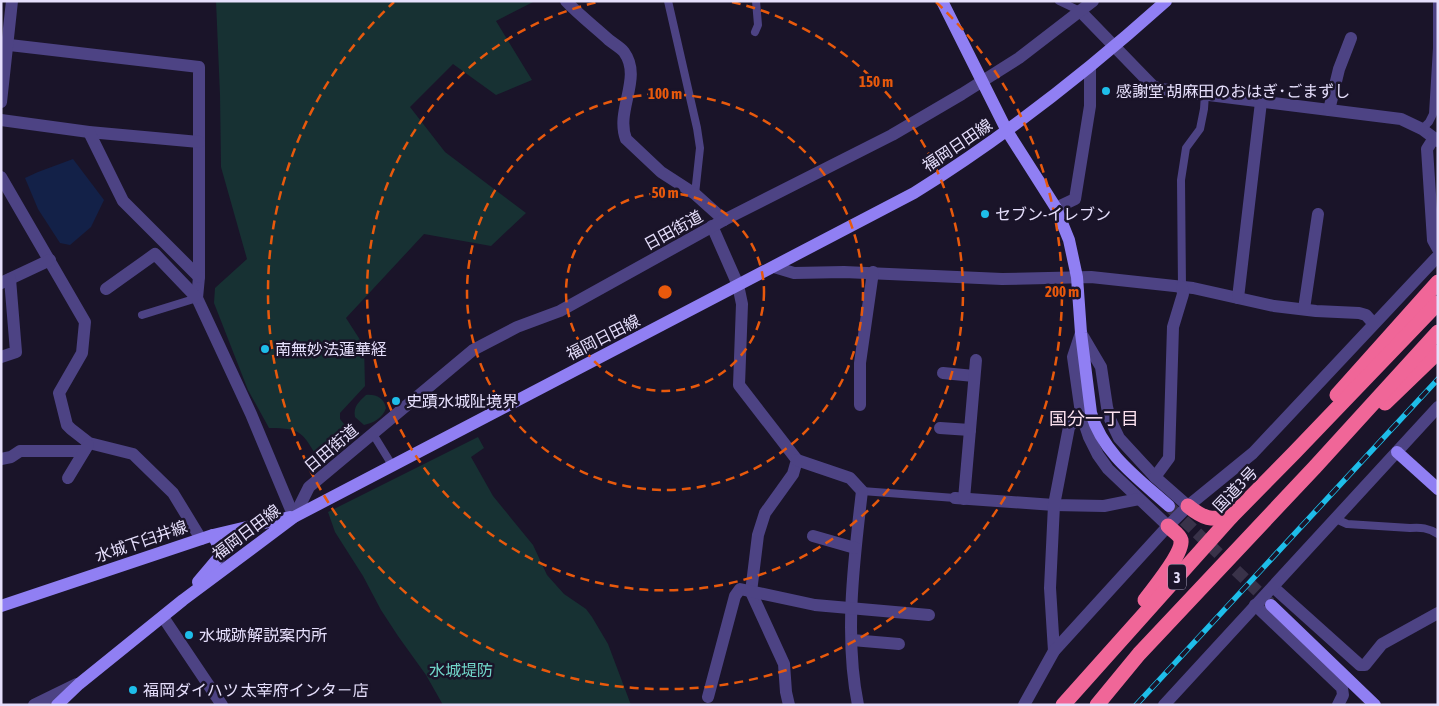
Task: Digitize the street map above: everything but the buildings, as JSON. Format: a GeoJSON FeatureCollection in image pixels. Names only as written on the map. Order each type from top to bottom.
{"type":"FeatureCollection","features":[{"type":"Feature","properties":{"kind":"highway","name":"3"},"geometry":{"type":"LineString","coordinates":[[1294,453],[1341,390],[1438,282]]}},
{"type":"Feature","properties":{"kind":"highway","name":"国道3号"},"geometry":{"type":"LineString","coordinates":[[1063,705],[1230,517],[1438,303]]}},
{"type":"Feature","properties":{"kind":"highway","name":"3"},"geometry":{"type":"LineString","coordinates":[[1097,705],[1139,654],[1315,467],[1438,332]]}},
{"type":"Feature","properties":{"kind":"highway","name":"3"},"geometry":{"type":"LineString","coordinates":[[1315,467],[1438,352]]}},
{"type":"Feature","properties":{"kind":"highway"},"geometry":{"type":"LineString","coordinates":[[1188,506],[1198,514],[1209,519],[1230,517]]}},
{"type":"Feature","properties":{"kind":"highway"},"geometry":{"type":"LineString","coordinates":[[1102,660],[1176,556],[1181,540],[1168,526]]}},
{"type":"Feature","properties":{"kind":"main road"},"geometry":{"type":"LineString","coordinates":[[942,1],[1007,131],[1056,208],[1069,240],[1077,277],[1081,333],[1091,413],[1099,434],[1120,462],[1169,506]]}},
{"type":"Feature","properties":{"kind":"main road","name":"福岡日田線"},"geometry":{"type":"LineString","coordinates":[[62,703],[79,684],[183,600],[294,516],[914,194],[963,163],[1090,68],[1166,1]]}},
{"type":"Feature","properties":{"kind":"main road"},"geometry":{"type":"LineString","coordinates":[[1397,452],[1438,489]]}},
{"type":"Feature","properties":{"kind":"main road","name":"水城下臼井線"},"geometry":{"type":"LineString","coordinates":[[1,606],[207,537],[294,516]]}},
{"type":"Feature","properties":{"kind":"main road"},"geometry":{"type":"LineString","coordinates":[[183,600],[220,556],[220,549],[207,537]]}},
{"type":"Feature","properties":{"kind":"main road"},"geometry":{"type":"LineString","coordinates":[[1272,605],[1375,705]]}},
{"type":"Feature","properties":{"kind":"street"},"geometry":{"type":"LineString","coordinates":[[1,102],[4,45],[12,1]]}},
{"type":"Feature","properties":{"kind":"street"},"geometry":{"type":"LineString","coordinates":[[566,1],[624,52],[630,64],[631,72],[622,116],[623,132],[626,139],[660,172],[695,194],[724,220]]}},
{"type":"Feature","properties":{"kind":"street","name":"日田街道"},"geometry":{"type":"LineString","coordinates":[[294,516],[309,487],[473,350],[517,327],[560,310],[712,226],[892,135],[1019,58],[1093,1]]}},
{"type":"Feature","properties":{"kind":"street"},"geometry":{"type":"LineString","coordinates":[[1080,11],[1153,86],[1161,89],[1222,98],[1401,118],[1422,129],[1436,140],[1427,149],[1433,240],[1438,249]]}},
{"type":"Feature","properties":{"kind":"street"},"geometry":{"type":"LineString","coordinates":[[1329,110],[1339,69],[1351,38]]}},
{"type":"Feature","properties":{"kind":"street"},"geometry":{"type":"LineString","coordinates":[[4,45],[199,64],[199,277],[197,298]]}},
{"type":"Feature","properties":{"kind":"street"},"geometry":{"type":"LineString","coordinates":[[1056,208],[1076,199],[1090,106],[1090,68]]}},
{"type":"Feature","properties":{"kind":"street"},"geometry":{"type":"LineString","coordinates":[[1238,298],[1261,102]]}},
{"type":"Feature","properties":{"kind":"street"},"geometry":{"type":"LineString","coordinates":[[1,120],[89,132],[198,142]]}},
{"type":"Feature","properties":{"kind":"street"},"geometry":{"type":"LineString","coordinates":[[89,132],[123,201],[199,277]]}},
{"type":"Feature","properties":{"kind":"street"},"geometry":{"type":"LineString","coordinates":[[1,177],[85,322],[82,354],[59,392],[67,425],[87,447]]}},
{"type":"Feature","properties":{"kind":"street"},"geometry":{"type":"LineString","coordinates":[[1304,309],[1318,214]]}},
{"type":"Feature","properties":{"kind":"street"},"geometry":{"type":"LineString","coordinates":[[712,226],[738,285],[742,304],[739,385],[798,460],[850,478],[862,490],[855,548],[852,609],[853,678],[858,705]]}},
{"type":"Feature","properties":{"kind":"street"},"geometry":{"type":"LineString","coordinates":[[106,288],[155,254],[197,298],[251,414],[294,516]]}},
{"type":"Feature","properties":{"kind":"street"},"geometry":{"type":"LineString","coordinates":[[1024,705],[1054,651],[1168,526],[1188,506],[1252,453],[1438,256]]}},
{"type":"Feature","properties":{"kind":"street"},"geometry":{"type":"LineString","coordinates":[[1,357],[16,352],[6,281],[50,260]]}},
{"type":"Feature","properties":{"kind":"street"},"geometry":{"type":"LineString","coordinates":[[774,267],[794,273],[873,272],[1002,279],[1101,278],[1182,287],[1274,306],[1359,313],[1366,316],[1373,323]]}},
{"type":"Feature","properties":{"kind":"street"},"geometry":{"type":"LineString","coordinates":[[860,405],[860,363],[873,272]]}},
{"type":"Feature","properties":{"kind":"street"},"geometry":{"type":"LineString","coordinates":[[1155,477],[1169,458],[1173,327],[1183,294],[1182,287]]}},
{"type":"Feature","properties":{"kind":"street"},"geometry":{"type":"LineString","coordinates":[[1081,333],[1101,366],[1107,408],[1115,431],[1124,445],[1155,477],[1188,506]]}},
{"type":"Feature","properties":{"kind":"street"},"geometry":{"type":"LineString","coordinates":[[1081,333],[1073,356],[1081,413],[1089,437],[1108,469],[1168,526]]}},
{"type":"Feature","properties":{"kind":"street"},"geometry":{"type":"LineString","coordinates":[[976,360],[970,430],[959,498],[1054,506],[1104,506],[1139,499]]}},
{"type":"Feature","properties":{"kind":"street"},"geometry":{"type":"LineString","coordinates":[[943,373],[974,376]]}},
{"type":"Feature","properties":{"kind":"street"},"geometry":{"type":"LineString","coordinates":[[1164,705],[1438,407]]}},
{"type":"Feature","properties":{"kind":"street"},"geometry":{"type":"LineString","coordinates":[[1054,651],[1050,588],[1054,506],[1068,427],[1081,413]]}},
{"type":"Feature","properties":{"kind":"street"},"geometry":{"type":"LineString","coordinates":[[940,428],[970,430]]}},
{"type":"Feature","properties":{"kind":"street"},"geometry":{"type":"LineString","coordinates":[[68,478],[87,447]]}},
{"type":"Feature","properties":{"kind":"street"},"geometry":{"type":"LineString","coordinates":[[1,459],[11,457],[20,451],[87,447],[133,454],[173,493],[207,537]]}},
{"type":"Feature","properties":{"kind":"street"},"geometry":{"type":"LineString","coordinates":[[789,705],[784,664],[751,592],[758,535],[765,512],[793,474],[798,460]]}},
{"type":"Feature","properties":{"kind":"street"},"geometry":{"type":"LineString","coordinates":[[813,536],[855,548]]}},
{"type":"Feature","properties":{"kind":"street"},"geometry":{"type":"LineString","coordinates":[[1273,587],[1360,665],[1365,665],[1382,644],[1438,613]]}},
{"type":"Feature","properties":{"kind":"street"},"geometry":{"type":"LineString","coordinates":[[708,697],[735,596],[740,590],[815,605],[930,615]]}},
{"type":"Feature","properties":{"kind":"street"},"geometry":{"type":"LineString","coordinates":[[1255,605],[1342,688],[1338,705]]}},
{"type":"Feature","properties":{"kind":"street"},"geometry":{"type":"LineString","coordinates":[[163,617],[222,705]]}},
{"type":"Feature","properties":{"kind":"street"},"geometry":{"type":"LineString","coordinates":[[852,640],[899,644]]}},
{"type":"Feature","properties":{"kind":"street"},"geometry":{"type":"LineString","coordinates":[[34,705],[79,684]]}},
{"type":"Feature","properties":{"kind":"lane"},"geometry":{"type":"LineString","coordinates":[[668,1],[698,128],[700,148],[695,194]]}},
{"type":"Feature","properties":{"kind":"lane"},"geometry":{"type":"LineString","coordinates":[[755,32],[758,25],[756,1]]}},
{"type":"Feature","properties":{"kind":"lane"},"geometry":{"type":"LineString","coordinates":[[1059,1],[1080,11]]}},
{"type":"Feature","properties":{"kind":"lane"},"geometry":{"type":"LineString","coordinates":[[1422,129],[1429,122],[1433,114],[1437,59],[1437,1]]}},
{"type":"Feature","properties":{"kind":"lane"},"geometry":{"type":"LineString","coordinates":[[1182,287],[1181,180],[1186,148],[1200,129],[1205,94]]}},
{"type":"Feature","properties":{"kind":"lane"},"geometry":{"type":"LineString","coordinates":[[142,315],[197,298]]}},
{"type":"Feature","properties":{"kind":"lane"},"geometry":{"type":"LineString","coordinates":[[373,434],[392,465]]}},
{"type":"Feature","properties":{"kind":"lane"},"geometry":{"type":"LineString","coordinates":[[862,490],[959,498]]}},
{"type":"Feature","properties":{"kind":"lane"},"geometry":{"type":"LineString","coordinates":[[1336,519],[1347,524],[1420,527],[1438,534]]}},
{"type":"Feature","properties":{"kind":"green space"},"geometry":{"type":"Polygon","coordinates":[[[216,1],[535,1],[496,21],[532,80],[496,95],[453,64],[410,107],[445,152],[526,213],[491,246],[424,234],[346,318],[364,346],[365,386],[340,413],[340,419],[352,434],[352,437],[323,461],[319,460],[305,438],[300,434],[289,429],[269,428],[248,390],[214,303],[215,288],[247,259],[221,167],[216,1]]]}},
{"type":"Feature","properties":{"kind":"green space"},"geometry":{"type":"Polygon","coordinates":[[[366,395],[379,397],[386,408],[383,415],[364,425],[355,417],[355,410],[357,404],[366,395]]]}},
{"type":"Feature","properties":{"kind":"green space","name":"水城堤防"},"geometry":{"type":"Polygon","coordinates":[[[478,437],[484,448],[471,457],[493,496],[533,545],[547,575],[564,594],[586,609],[592,617],[608,644],[631,705],[443,705],[426,675],[381,610],[363,576],[335,532],[328,512],[478,437]]]}},
{"type":"Feature","properties":{"kind":"water"},"geometry":{"type":"Polygon","coordinates":[[[73,159],[104,200],[91,227],[70,245],[60,243],[38,209],[25,178],[73,159]]]}},
{"type":"Feature","properties":{"kind":"tunnel"},"geometry":{"type":"LineString","coordinates":[[1171,508],[1270,603]]}},
{"type":"Feature","properties":{"kind":"railway"},"geometry":{"type":"LineString","coordinates":[[1136,705],[1438,379]]}},
{"type":"Feature","properties":{"kind":"place","name":"感謝堂 胡麻田のおはぎ･ごまずし"},"geometry":{"type":"Point","coordinates":[1106,91]}},
{"type":"Feature","properties":{"kind":"place","name":"セブン-イレブン"},"geometry":{"type":"Point","coordinates":[985,214]}},
{"type":"Feature","properties":{"kind":"place","name":"南無妙法蓮華経"},"geometry":{"type":"Point","coordinates":[265,349]}},
{"type":"Feature","properties":{"kind":"place","name":"史蹟水城阯境界"},"geometry":{"type":"Point","coordinates":[396,401]}},
{"type":"Feature","properties":{"kind":"place","name":"水城跡解説案内所"},"geometry":{"type":"Point","coordinates":[189,635]}},
{"type":"Feature","properties":{"kind":"place","name":"福岡ダイハツ 太宰府インタ－店"},"geometry":{"type":"Point","coordinates":[133,690]}},
{"type":"Feature","properties":{"kind":"district","name":"国分一丁目"},"geometry":{"type":"Point","coordinates":[1094,418]}}]}
